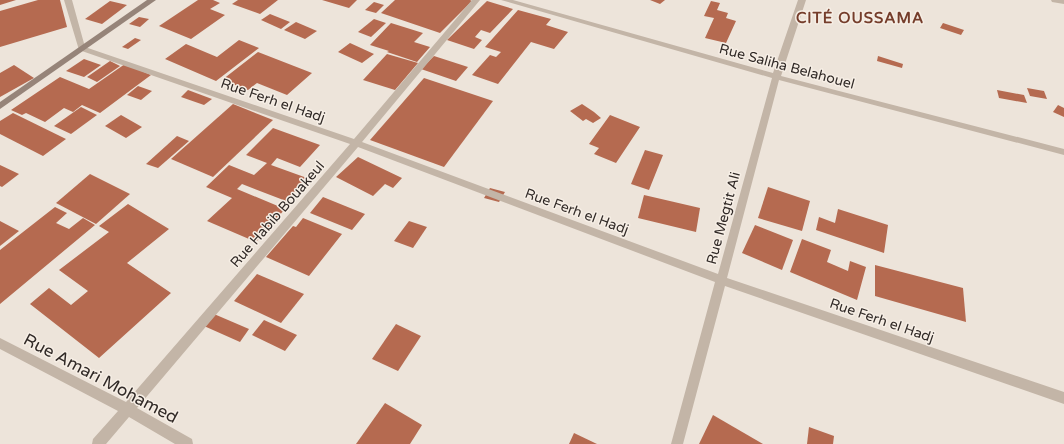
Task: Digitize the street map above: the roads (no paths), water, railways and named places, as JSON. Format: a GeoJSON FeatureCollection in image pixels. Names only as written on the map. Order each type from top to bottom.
{"type":"FeatureCollection","features":[{"type":"Feature","properties":{"kind":"main road"},"geometry":{"type":"LineString","coordinates":[[0,106],[152,0]]}},
{"type":"Feature","properties":{"kind":"street"},"geometry":{"type":"LineString","coordinates":[[68,0],[82,48]]}},
{"type":"Feature","properties":{"kind":"street","name":"Rue Habib Bouakeul"},"geometry":{"type":"LineString","coordinates":[[98,444],[356,143],[476,0]]}},
{"type":"Feature","properties":{"kind":"street","name":"Rue Saliha Belahouel"},"geometry":{"type":"LineString","coordinates":[[505,0],[776,77],[1064,152]]}},
{"type":"Feature","properties":{"kind":"street","name":"Rue Megtit Ali"},"geometry":{"type":"LineString","coordinates":[[678,444],[776,77],[802,0]]}},
{"type":"Feature","properties":{"kind":"street"},"geometry":{"type":"LineString","coordinates":[[1055,0],[1064,2]]}},
{"type":"Feature","properties":{"kind":"street","name":"Rue Ferh el Hadj"},"geometry":{"type":"LineString","coordinates":[[82,48],[356,143],[721,280],[1064,398]]}},
{"type":"Feature","properties":{"kind":"street","name":"Rue Amari Mohamed"},"geometry":{"type":"LineString","coordinates":[[0,344],[128,410],[186,444]]}},
{"type":"Feature","properties":{"kind":"district","name":"CITÉ OUSSAMA"},"geometry":{"type":"Point","coordinates":[860,18]}}]}
